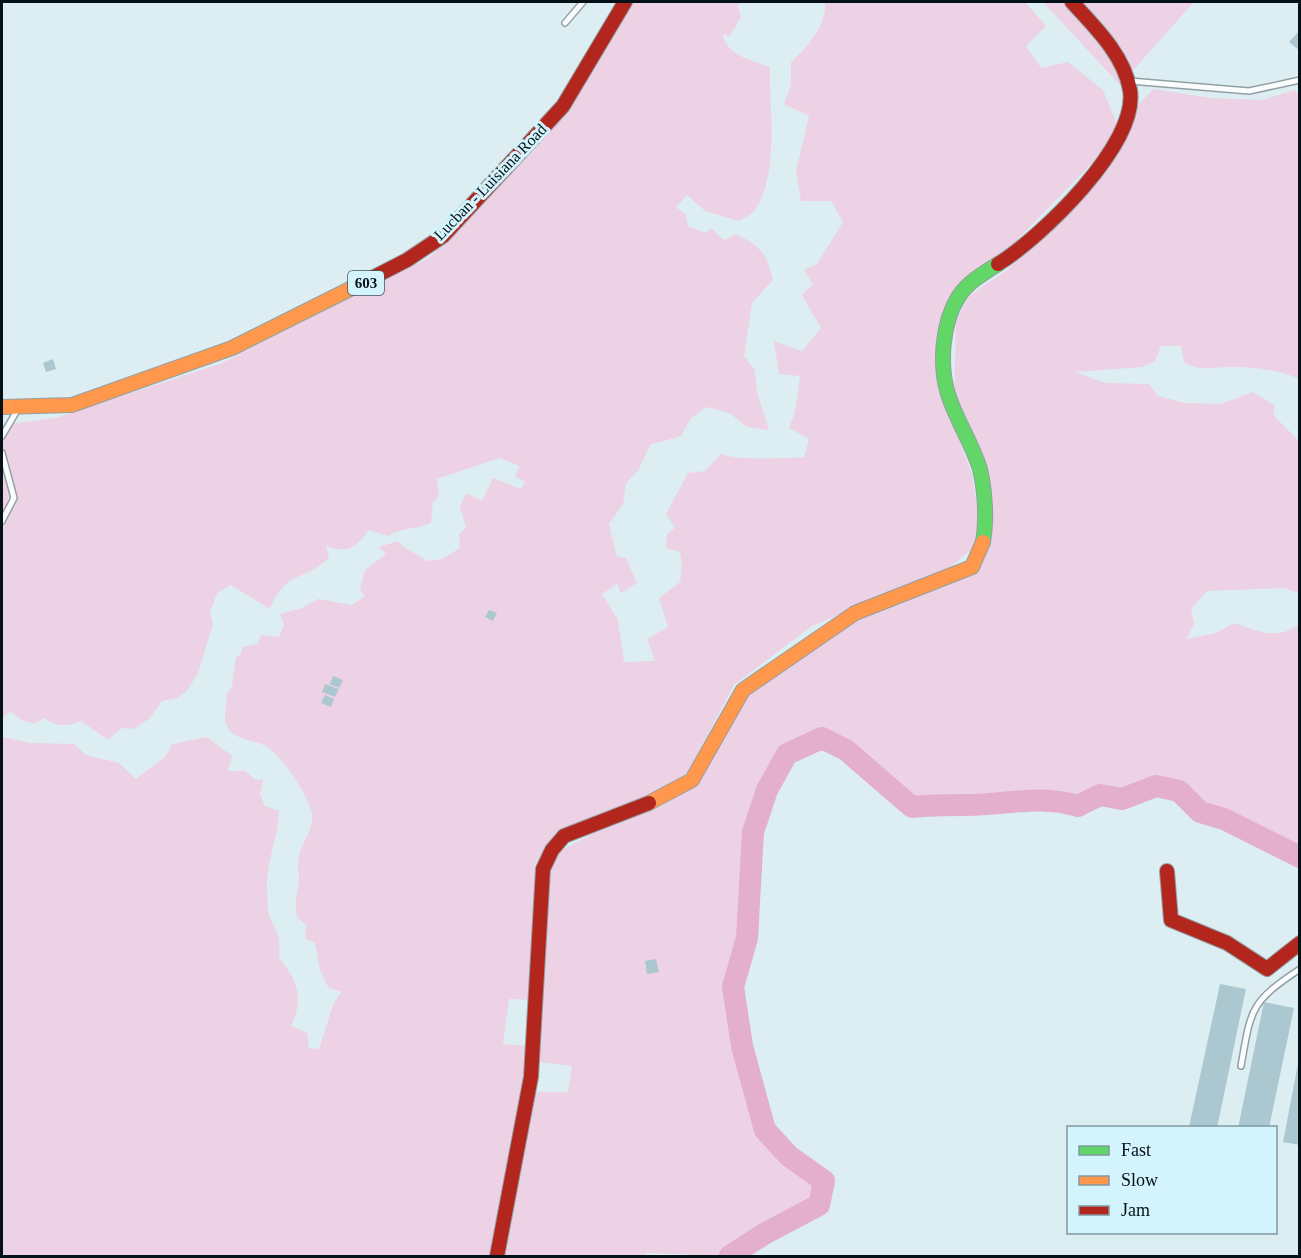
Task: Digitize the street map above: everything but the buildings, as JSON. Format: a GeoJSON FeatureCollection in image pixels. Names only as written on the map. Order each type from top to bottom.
{"type":"FeatureCollection","features":[{"type":"Feature","properties":{"kind":"street","name":"Lucban - Luisiana Road"},"geometry":{"type":"LineString","coordinates":[[2,407],[72,405],[232,348],[406,260],[443,236],[562,106],[597,53],[625,2]]}},
{"type":"Feature","properties":{"kind":"street"},"geometry":{"type":"LineString","coordinates":[[498,1257],[504,1209],[531,1077],[543,869],[552,850],[564,836],[657,800],[692,780],[743,690],[855,613],[972,567],[986,540],[979,469],[950,399],[945,380],[945,352],[955,304],[961,294],[983,273],[1027,244],[1078,191],[1119,135],[1128,114],[1128,81],[1107,43],[1072,2]]}},
{"type":"Feature","properties":{"kind":"street"},"geometry":{"type":"LineString","coordinates":[[1167,871],[1171,920],[1227,943],[1267,969],[1299,943]]}},
{"type":"Feature","properties":{"kind":"lane"},"geometry":{"type":"LineString","coordinates":[[566,23],[583,2]]}},
{"type":"Feature","properties":{"kind":"lane"},"geometry":{"type":"LineString","coordinates":[[1128,81],[1250,91],[1299,80]]}},
{"type":"Feature","properties":{"kind":"lane"},"geometry":{"type":"LineString","coordinates":[[2,436],[19,408]]}},
{"type":"Feature","properties":{"kind":"lane"},"geometry":{"type":"LineString","coordinates":[[2,453],[14,498],[2,521]]}},
{"type":"Feature","properties":{"kind":"lane"},"geometry":{"type":"LineString","coordinates":[[1241,1066],[1248,1026],[1257,1003],[1265,993],[1299,969]]}},
{"type":"Feature","properties":{"kind":"shaded area"},"geometry":{"type":"Polygon","coordinates":[[[627,2],[741,2],[738,6],[741,17],[729,37],[723,33],[725,41],[734,52],[770,67],[770,161],[762,196],[753,212],[739,221],[705,211],[687,195],[676,207],[686,215],[688,226],[706,233],[711,228],[724,240],[736,234],[752,243],[765,257],[773,280],[752,303],[744,356],[755,370],[757,392],[769,430],[747,427],[729,413],[707,407],[691,418],[681,436],[650,445],[638,471],[626,483],[623,504],[609,524],[617,557],[626,558],[637,583],[621,593],[617,584],[602,594],[618,620],[624,662],[655,661],[647,639],[668,627],[659,598],[680,582],[682,568],[680,552],[666,548],[667,534],[675,528],[666,514],[688,473],[705,471],[721,454],[750,458],[804,457],[809,439],[789,428],[795,412],[800,376],[779,374],[774,341],[802,351],[821,328],[802,295],[813,284],[804,270],[817,264],[843,222],[831,201],[801,201],[796,171],[809,116],[784,104],[791,85],[791,62],[815,35],[823,19],[825,2],[1025,2],[1046,26],[1026,46],[1041,68],[1068,62],[1103,90],[1117,124],[1103,152],[1013,244],[977,269],[956,291],[942,395],[972,474],[981,532],[972,549],[949,568],[812,626],[734,685],[688,772],[658,792],[555,833],[535,864],[532,1000],[509,999],[503,1044],[529,1046],[492,1256],[2,1256],[2,737],[31,743],[74,744],[86,755],[119,763],[136,779],[166,756],[172,744],[207,737],[232,756],[228,771],[245,771],[256,780],[263,779],[260,794],[265,806],[279,811],[268,870],[268,912],[278,936],[279,958],[291,974],[297,990],[297,1007],[291,1026],[307,1033],[309,1048],[319,1049],[333,1005],[341,992],[328,987],[320,970],[315,943],[305,939],[306,925],[297,917],[299,855],[312,823],[311,810],[294,777],[270,749],[235,735],[227,726],[226,695],[232,686],[236,657],[241,654],[243,647],[257,644],[261,635],[279,637],[284,625],[280,614],[302,608],[318,599],[352,605],[365,596],[360,590],[365,570],[386,554],[379,547],[398,541],[427,561],[442,559],[460,548],[459,534],[466,528],[460,506],[466,493],[482,501],[493,478],[521,489],[525,482],[515,476],[520,466],[500,458],[437,479],[439,496],[433,502],[431,523],[398,531],[388,536],[369,530],[351,548],[340,549],[326,546],[329,558],[311,571],[289,582],[276,596],[270,609],[231,585],[217,593],[210,613],[213,624],[198,673],[187,691],[177,698],[162,701],[149,719],[133,729],[122,728],[108,740],[81,721],[62,725],[44,718],[34,724],[10,712],[2,718],[2,425],[55,418],[222,363],[430,257],[562,107],[627,2]]]}},
{"type":"Feature","properties":{"kind":"shaded area"},"geometry":{"type":"Polygon","coordinates":[[[1043,2],[1194,2],[1120,85],[1043,2]]]}},
{"type":"Feature","properties":{"kind":"shaded area"},"geometry":{"type":"Polygon","coordinates":[[[1154,89],[1211,98],[1263,100],[1294,90],[1300,94],[1299,379],[1284,373],[1259,368],[1196,367],[1184,362],[1181,346],[1161,346],[1155,361],[1143,367],[1075,372],[1106,383],[1149,384],[1158,396],[1185,403],[1221,404],[1253,392],[1275,406],[1273,415],[1299,441],[1299,593],[1284,588],[1207,591],[1191,609],[1194,624],[1186,639],[1216,633],[1234,623],[1267,633],[1283,632],[1299,624],[1299,852],[1263,837],[1228,814],[1205,809],[1180,786],[1156,779],[1122,793],[1101,788],[1077,799],[1062,794],[1022,791],[916,800],[853,745],[821,732],[784,747],[762,784],[748,830],[741,936],[727,986],[744,1080],[761,1135],[822,1182],[817,1202],[762,1230],[721,1256],[647,1253],[643,1256],[501,1256],[534,1092],[568,1092],[572,1066],[538,1062],[546,873],[557,853],[592,834],[660,807],[695,785],[740,699],[858,616],[973,571],[992,538],[991,501],[954,407],[956,322],[969,296],[1007,270],[1029,250],[1137,105],[1154,89]]]}},
{"type":"Feature","properties":{"kind":"waterway"},"geometry":{"type":"LineString","coordinates":[[730,1256],[764,1234],[819,1205],[824,1181],[789,1156],[765,1130],[742,1046],[733,987],[747,938],[753,832],[767,790],[787,754],[822,738],[846,750],[912,807],[981,805],[1036,800],[1078,806],[1100,795],[1122,799],[1156,786],[1179,791],[1200,812],[1224,819],[1300,857]]}},
{"type":"Feature","properties":{"kind":"traffic: fast"},"geometry":{"type":"LineString","coordinates":[[983,542],[985,515],[982,478],[977,459],[948,394],[943,357],[946,331],[953,306],[972,282],[998,264]]}},
{"type":"Feature","properties":{"kind":"traffic: slow"},"geometry":{"type":"LineString","coordinates":[[2,407],[72,405],[232,348],[372,278]]}},
{"type":"Feature","properties":{"kind":"traffic: slow"},"geometry":{"type":"LineString","coordinates":[[649,803],[692,780],[743,690],[855,613],[972,567],[983,542]]}},
{"type":"Feature","properties":{"kind":"traffic: jam"},"geometry":{"type":"LineString","coordinates":[[372,278],[407,260],[443,236],[563,106],[625,2]]}},
{"type":"Feature","properties":{"kind":"traffic: jam"},"geometry":{"type":"LineString","coordinates":[[998,264],[1038,233],[1083,188],[1119,136],[1129,112],[1130,90],[1122,65],[1107,42],[1072,2]]}},
{"type":"Feature","properties":{"kind":"traffic: jam"},"geometry":{"type":"LineString","coordinates":[[497,1256],[531,1077],[543,869],[552,850],[564,836],[649,803]]}},
{"type":"Feature","properties":{"kind":"traffic: jam"},"geometry":{"type":"LineString","coordinates":[[1167,871],[1171,920],[1227,943],[1267,969],[1300,943]]}}]}
